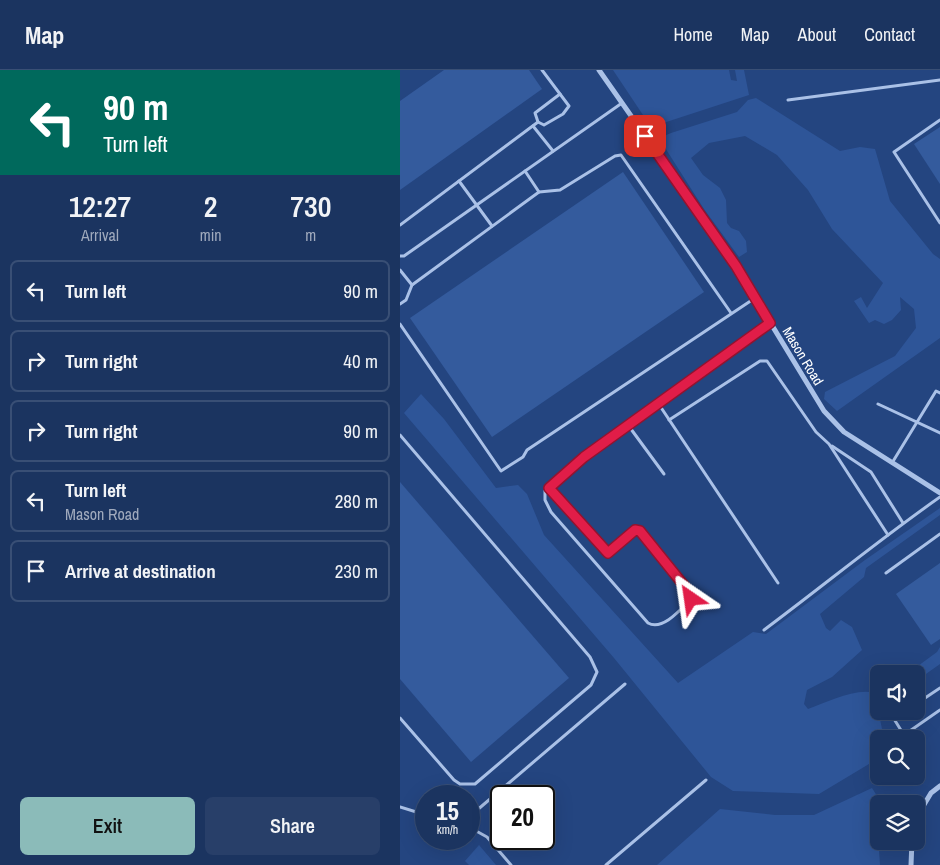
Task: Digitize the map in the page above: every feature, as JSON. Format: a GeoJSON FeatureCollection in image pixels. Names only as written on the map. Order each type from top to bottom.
{"type":"FeatureCollection","features":[{"type":"Feature","properties":{"kind":"street","name":"Mason Road"},"geometry":{"type":"LineString","coordinates":[[600,70],[736,266],[824,411],[844,432],[940,493]]}},
{"type":"Feature","properties":{"kind":"street"},"geometry":{"type":"LineString","coordinates":[[925,802],[930,793],[940,786]]}},
{"type":"Feature","properties":{"kind":"street"},"geometry":{"type":"LineString","coordinates":[[911,865],[912,850]]}},
{"type":"Feature","properties":{"kind":"lane"},"geometry":{"type":"LineString","coordinates":[[542,70],[560,94],[568,106],[564,114],[544,125],[538,122],[534,113],[560,94]]}},
{"type":"Feature","properties":{"kind":"lane"},"geometry":{"type":"LineString","coordinates":[[788,100],[940,80]]}},
{"type":"Feature","properties":{"kind":"lane"},"geometry":{"type":"LineString","coordinates":[[400,256],[404,256],[622,103]]}},
{"type":"Feature","properties":{"kind":"lane"},"geometry":{"type":"LineString","coordinates":[[940,120],[894,152],[940,223]]}},
{"type":"Feature","properties":{"kind":"lane"},"geometry":{"type":"LineString","coordinates":[[400,224],[538,122]]}},
{"type":"Feature","properties":{"kind":"lane"},"geometry":{"type":"LineString","coordinates":[[533,126],[553,151]]}},
{"type":"Feature","properties":{"kind":"lane"},"geometry":{"type":"LineString","coordinates":[[400,304],[406,300],[412,285],[539,192],[560,190],[615,156],[621,155],[731,313]]}},
{"type":"Feature","properties":{"kind":"lane"},"geometry":{"type":"LineString","coordinates":[[525,171],[539,192]]}},
{"type":"Feature","properties":{"kind":"lane"},"geometry":{"type":"LineString","coordinates":[[459,181],[492,226]]}},
{"type":"Feature","properties":{"kind":"lane"},"geometry":{"type":"LineString","coordinates":[[400,270],[412,285]]}},
{"type":"Feature","properties":{"kind":"lane"},"geometry":{"type":"LineString","coordinates":[[400,324],[502,471],[523,457],[527,450],[755,298]]}},
{"type":"Feature","properties":{"kind":"lane"},"geometry":{"type":"LineString","coordinates":[[549,488],[608,553],[635,530],[640,531],[690,593],[691,599],[663,623],[653,625],[648,623],[551,512],[545,500],[545,491],[584,457],[770,323]]}},
{"type":"Feature","properties":{"kind":"lane"},"geometry":{"type":"LineString","coordinates":[[669,420],[760,361],[767,360],[816,432],[829,444],[870,472],[903,522]]}},
{"type":"Feature","properties":{"kind":"lane"},"geometry":{"type":"LineString","coordinates":[[892,464],[936,391],[940,394]]}},
{"type":"Feature","properties":{"kind":"lane"},"geometry":{"type":"LineString","coordinates":[[658,403],[778,583]]}},
{"type":"Feature","properties":{"kind":"lane"},"geometry":{"type":"LineString","coordinates":[[878,404],[940,433]]}},
{"type":"Feature","properties":{"kind":"lane"},"geometry":{"type":"LineString","coordinates":[[628,425],[664,474]]}},
{"type":"Feature","properties":{"kind":"lane"},"geometry":{"type":"LineString","coordinates":[[400,435],[590,656],[597,672],[591,686],[475,784],[460,784],[454,780],[400,718]]}},
{"type":"Feature","properties":{"kind":"lane"},"geometry":{"type":"LineString","coordinates":[[829,444],[888,535]]}},
{"type":"Feature","properties":{"kind":"lane"},"geometry":{"type":"LineString","coordinates":[[764,630],[903,522],[940,497]]}},
{"type":"Feature","properties":{"kind":"lane"},"geometry":{"type":"LineString","coordinates":[[886,573],[940,534]]}},
{"type":"Feature","properties":{"kind":"lane"},"geometry":{"type":"LineString","coordinates":[[480,808],[625,684]]}},
{"type":"Feature","properties":{"kind":"lane"},"geometry":{"type":"LineString","coordinates":[[925,698],[940,688]]}},
{"type":"Feature","properties":{"kind":"lane"},"geometry":{"type":"LineString","coordinates":[[895,720],[904,735],[940,710]]}},
{"type":"Feature","properties":{"kind":"lane"},"geometry":{"type":"LineString","coordinates":[[606,865],[706,780]]}},
{"type":"Feature","properties":{"kind":"lane"},"geometry":{"type":"LineString","coordinates":[[400,807],[415,812]]}},
{"type":"Feature","properties":{"kind":"lane"},"geometry":{"type":"LineString","coordinates":[[480,833],[487,837],[511,865]]}},
{"type":"Feature","properties":{"kind":"shaded area"},"geometry":{"type":"Polygon","coordinates":[[[613,70],[729,70],[731,80],[737,81],[735,70],[744,70],[749,95],[651,127],[613,70]]]}},
{"type":"Feature","properties":{"kind":"shaded area"},"geometry":{"type":"Polygon","coordinates":[[[756,98],[840,151],[860,147],[875,149],[890,201],[933,254],[940,259],[940,338],[837,411],[824,399],[825,392],[895,356],[916,328],[914,309],[900,297],[901,310],[892,320],[884,324],[875,320],[869,323],[854,301],[861,297],[867,308],[883,283],[832,229],[808,190],[777,155],[745,136],[709,143],[691,158],[703,175],[720,188],[726,200],[727,223],[731,228],[739,231],[746,241],[747,252],[739,257],[704,209],[662,143],[664,136],[737,112],[748,100],[756,98]]]}},
{"type":"Feature","properties":{"kind":"shaded area"},"geometry":{"type":"Polygon","coordinates":[[[421,394],[444,419],[496,488],[518,485],[527,494],[544,535],[678,683],[753,632],[766,634],[865,560],[940,508],[940,515],[866,568],[864,577],[820,614],[826,628],[830,631],[841,620],[852,627],[862,650],[832,677],[807,690],[804,704],[808,709],[852,693],[870,692],[870,720],[880,720],[882,730],[870,730],[870,763],[819,794],[733,791],[711,777],[614,658],[404,413],[421,394]]]}},
{"type":"Feature","properties":{"kind":"shaded area"},"geometry":{"type":"Polygon","coordinates":[[[940,647],[940,664],[925,675],[925,665],[919,665],[937,652],[940,647]]]}},
{"type":"Feature","properties":{"kind":"shaded area"},"geometry":{"type":"Polygon","coordinates":[[[872,788],[876,795],[870,795],[870,850],[879,850],[880,865],[657,865],[720,809],[775,815],[814,815],[872,788]]]}},
{"type":"Feature","properties":{"kind":"shaded area"},"geometry":{"type":"Polygon","coordinates":[[[480,846],[496,865],[469,865],[465,861],[475,850],[480,850],[480,846]]]}},
{"type":"Feature","properties":{"kind":"building"},"geometry":{"type":"Polygon","coordinates":[[[444,70],[529,70],[542,89],[400,190],[400,101],[444,70]]]}},
{"type":"Feature","properties":{"kind":"building"},"geometry":{"type":"Polygon","coordinates":[[[940,127],[940,184],[914,144],[940,127]]]}},
{"type":"Feature","properties":{"kind":"building"},"geometry":{"type":"Polygon","coordinates":[[[623,172],[704,292],[492,437],[410,318],[623,172]]]}},
{"type":"Feature","properties":{"kind":"building"},"geometry":{"type":"Polygon","coordinates":[[[400,482],[569,678],[471,762],[400,679],[400,482]]]}},
{"type":"Feature","properties":{"kind":"building"},"geometry":{"type":"Polygon","coordinates":[[[940,563],[940,639],[931,645],[896,594],[940,563]]]}},
{"type":"Feature","properties":{"kind":"route"},"geometry":{"type":"LineString","coordinates":[[645,136],[736,266],[770,323],[584,457],[549,488],[608,553],[635,530],[640,531],[690,593],[691,599]]}}]}
